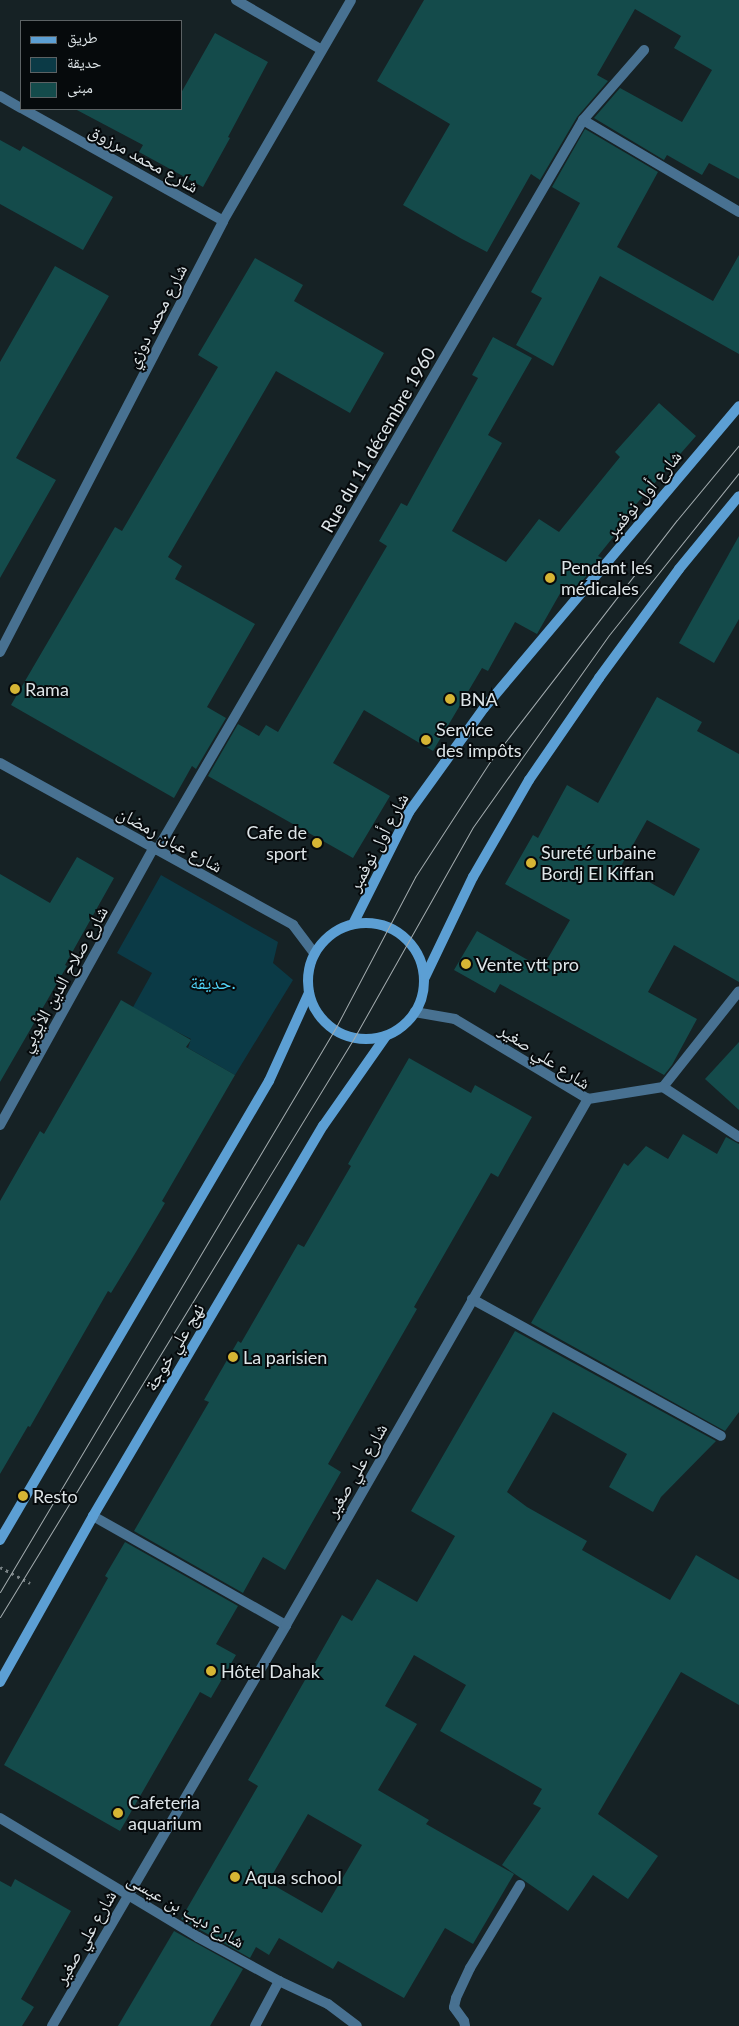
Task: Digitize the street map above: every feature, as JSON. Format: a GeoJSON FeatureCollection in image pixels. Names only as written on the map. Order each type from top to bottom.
{"type":"FeatureCollection","features":[{"type":"Feature","properties":{"kind":"main road","name":"شارع أول نوفمبر"},"geometry":{"type":"LineString","coordinates":[[353,924],[409,812],[484,708],[739,406]]}},
{"type":"Feature","properties":{"kind":"main road"},"geometry":{"type":"LineString","coordinates":[[425,977],[412,943],[398,931],[379,922],[353,924],[338,930],[324,940],[315,954],[308,973],[309,992],[316,1011],[329,1026],[354,1038],[369,1039],[386,1036],[402,1027],[415,1012],[423,996],[425,977],[473,877],[529,780],[599,678],[673,576],[739,496]]}},
{"type":"Feature","properties":{"kind":"main road"},"geometry":{"type":"LineString","coordinates":[[0,1540],[269,1081],[309,992]]}},
{"type":"Feature","properties":{"kind":"main road","name":"نهج علي خوجة"},"geometry":{"type":"LineString","coordinates":[[0,1682],[93,1516],[323,1126],[386,1036]]}},
{"type":"Feature","properties":{"kind":"street"},"geometry":{"type":"LineString","coordinates":[[236,0],[322,50]]}},
{"type":"Feature","properties":{"kind":"street","name":"شارع محمد دوزي"},"geometry":{"type":"LineString","coordinates":[[0,652],[223,222],[351,0]]}},
{"type":"Feature","properties":{"kind":"street","name":"Rue du 11 décembre 1960"},"geometry":{"type":"LineString","coordinates":[[155,850],[584,120],[642,53]]}},
{"type":"Feature","properties":{"kind":"street","name":"شارع محمد مرزوق"},"geometry":{"type":"LineString","coordinates":[[0,96],[20,107]]}},
{"type":"Feature","properties":{"kind":"street","name":"شارع محمد مرزوق"},"geometry":{"type":"LineString","coordinates":[[26,110],[223,222]]}},
{"type":"Feature","properties":{"kind":"street"},"geometry":{"type":"LineString","coordinates":[[584,120],[739,212]]}},
{"type":"Feature","properties":{"kind":"street","name":"شارع عبان رمضان"},"geometry":{"type":"LineString","coordinates":[[0,763],[293,925],[315,954]]}},
{"type":"Feature","properties":{"kind":"street","name":"شارع صلاح الدين الأيوبي"},"geometry":{"type":"LineString","coordinates":[[0,1125],[155,850]]}},
{"type":"Feature","properties":{"kind":"street"},"geometry":{"type":"LineString","coordinates":[[663,1088],[739,992]]}},
{"type":"Feature","properties":{"kind":"street","name":"شارع علي صغير"},"geometry":{"type":"LineString","coordinates":[[52,2026],[286,1625],[588,1099],[456,1019],[415,1012]]}},
{"type":"Feature","properties":{"kind":"street"},"geometry":{"type":"LineString","coordinates":[[588,1099],[663,1088],[739,1137]]}},
{"type":"Feature","properties":{"kind":"street"},"geometry":{"type":"LineString","coordinates":[[472,1299],[720,1436]]}},
{"type":"Feature","properties":{"kind":"street"},"geometry":{"type":"LineString","coordinates":[[93,1516],[286,1625]]}},
{"type":"Feature","properties":{"kind":"street","name":"شارع ديب بن عيسى"},"geometry":{"type":"LineString","coordinates":[[0,1818],[128,1896],[279,1981],[328,2004],[357,2026]]}},
{"type":"Feature","properties":{"kind":"street"},"geometry":{"type":"LineString","coordinates":[[465,2026],[464,2021],[454,2007],[456,1998],[470,1968],[520,1885]]}},
{"type":"Feature","properties":{"kind":"street"},"geometry":{"type":"LineString","coordinates":[[255,2026],[279,1981]]}},
{"type":"Feature","properties":{"kind":"path"},"geometry":{"type":"LineString","coordinates":[[0,1568],[50,1593]]}},
{"type":"Feature","properties":{"kind":"green space","name":"حديقة."},"geometry":{"type":"Polygon","coordinates":[[[161,875],[278,942],[273,963],[293,980],[235,1075],[188,1048],[191,1039],[132,1009],[152,973],[117,953],[161,875]]]}},
{"type":"Feature","properties":{"kind":"building"},"geometry":{"type":"Polygon","coordinates":[[[424,0],[739,0],[739,179],[709,163],[702,175],[667,155],[664,160],[594,118],[620,88],[682,122],[712,70],[674,48],[681,36],[635,9],[597,75],[608,81],[577,117],[540,180],[531,174],[487,252],[462,239],[403,205],[450,124],[377,81],[424,0]]]}},
{"type":"Feature","properties":{"kind":"building"},"geometry":{"type":"Polygon","coordinates":[[[215,33],[268,62],[203,187],[139,152],[143,145],[77,110],[182,110],[182,91],[215,33]]]}},
{"type":"Feature","properties":{"kind":"building"},"geometry":{"type":"Polygon","coordinates":[[[585,129],[658,172],[617,247],[713,301],[739,255],[739,354],[600,276],[553,366],[516,345],[542,298],[531,292],[580,203],[552,187],[585,129]]]}},
{"type":"Feature","properties":{"kind":"building"},"geometry":{"type":"Polygon","coordinates":[[[0,140],[20,151],[23,146],[113,197],[83,250],[0,204],[0,140]]]}},
{"type":"Feature","properties":{"kind":"building"},"geometry":{"type":"Polygon","coordinates":[[[255,258],[303,285],[294,301],[384,353],[350,413],[276,371],[168,557],[182,566],[175,579],[255,624],[207,707],[226,718],[196,769],[192,766],[174,798],[11,705],[115,527],[122,531],[218,367],[198,355],[255,258]]]}},
{"type":"Feature","properties":{"kind":"building"},"geometry":{"type":"Polygon","coordinates":[[[55,266],[109,296],[16,458],[56,480],[0,578],[0,362],[55,266]]]}},
{"type":"Feature","properties":{"kind":"building"},"geometry":{"type":"Polygon","coordinates":[[[493,337],[532,358],[488,435],[502,443],[452,531],[506,562],[539,519],[559,532],[620,457],[615,452],[659,403],[696,436],[624,518],[627,520],[598,556],[602,558],[570,595],[562,590],[537,634],[515,622],[488,671],[482,668],[433,751],[364,710],[333,763],[390,796],[353,858],[208,776],[238,724],[259,736],[266,725],[278,732],[387,546],[379,541],[401,503],[407,506],[478,378],[472,375],[493,337]]]}},
{"type":"Feature","properties":{"kind":"building"},"geometry":{"type":"Polygon","coordinates":[[[739,536],[739,619],[714,663],[679,643],[739,536]]]}},
{"type":"Feature","properties":{"kind":"building"},"geometry":{"type":"Polygon","coordinates":[[[657,697],[702,722],[697,731],[739,754],[739,982],[674,945],[648,992],[697,1019],[672,1065],[664,1075],[500,984],[495,993],[454,970],[477,931],[542,968],[570,920],[505,884],[533,835],[538,838],[567,785],[598,803],[657,697]],[[647,820],[621,866],[674,896],[700,849],[647,820]]]}},
{"type":"Feature","properties":{"kind":"building"},"geometry":{"type":"Polygon","coordinates":[[[77,857],[114,878],[65,965],[67,966],[0,1082],[0,874],[50,903],[77,857]]]}},
{"type":"Feature","properties":{"kind":"building"},"geometry":{"type":"Polygon","coordinates":[[[121,1000],[191,1040],[186,1047],[235,1075],[162,1201],[165,1203],[111,1293],[108,1291],[30,1427],[28,1426],[0,1474],[0,1201],[40,1131],[44,1134],[121,1000]]]}},
{"type":"Feature","properties":{"kind":"building"},"geometry":{"type":"Polygon","coordinates":[[[739,1042],[739,1110],[705,1079],[739,1042]]]}},
{"type":"Feature","properties":{"kind":"building"},"geometry":{"type":"Polygon","coordinates":[[[409,1058],[471,1093],[475,1085],[532,1117],[498,1177],[491,1173],[414,1307],[417,1309],[328,1464],[341,1472],[285,1570],[263,1557],[243,1593],[134,1531],[209,1402],[204,1400],[238,1341],[241,1343],[298,1244],[304,1247],[351,1166],[348,1164],[409,1058]]]}},
{"type":"Feature","properties":{"kind":"building"},"geometry":{"type":"Polygon","coordinates":[[[683,1134],[717,1154],[726,1137],[739,1144],[739,1412],[725,1431],[531,1323],[624,1163],[628,1166],[646,1146],[668,1159],[683,1134]]]}},
{"type":"Feature","properties":{"kind":"building"},"geometry":{"type":"Polygon","coordinates":[[[515,1331],[716,1441],[661,1497],[653,1512],[609,1487],[627,1454],[553,1412],[507,1492],[527,1507],[587,1541],[582,1550],[670,1600],[696,1555],[739,1580],[739,1705],[681,1672],[598,1814],[658,1856],[628,1899],[593,1875],[568,1911],[502,1865],[541,1808],[533,1804],[542,1789],[440,1731],[466,1685],[414,1655],[385,1706],[417,1724],[378,1790],[429,1820],[426,1824],[514,1874],[473,1944],[445,1928],[404,1998],[338,1961],[333,1969],[279,1938],[269,1955],[256,1947],[250,1958],[181,1919],[258,1786],[248,1780],[342,1615],[352,1621],[377,1579],[417,1602],[455,1536],[411,1511],[515,1331]],[[308,1814],[268,1882],[322,1913],[362,1845],[308,1814]]]}},
{"type":"Feature","properties":{"kind":"building"},"geometry":{"type":"Polygon","coordinates":[[[125,1542],[238,1606],[216,1644],[236,1655],[211,1698],[200,1692],[120,1831],[4,1765],[108,1578],[105,1576],[125,1542]]]}},
{"type":"Feature","properties":{"kind":"building"},"geometry":{"type":"Polygon","coordinates":[[[15,1879],[71,1911],[21,1999],[34,2007],[22,2026],[0,2026],[0,1881],[11,1887],[15,1879]]]}},
{"type":"Feature","properties":{"kind":"building"},"geometry":{"type":"Polygon","coordinates":[[[174,1931],[243,1969],[210,2026],[118,2026],[174,1931]]]}},
{"type":"Feature","properties":{"kind":"tram line"},"geometry":{"type":"LineString","coordinates":[[0,1592],[335,1029],[415,877],[489,763],[677,520],[739,445]]}},
{"type":"Feature","properties":{"kind":"tram line"},"geometry":{"type":"LineString","coordinates":[[0,1617],[354,1038],[473,827],[609,635],[739,473]]}},
{"type":"Feature","properties":{"kind":"place","name":"Pendant les médicales"},"geometry":{"type":"Point","coordinates":[550,578]}},
{"type":"Feature","properties":{"kind":"place","name":"Rama"},"geometry":{"type":"Point","coordinates":[15,689]}},
{"type":"Feature","properties":{"kind":"place","name":"BNA"},"geometry":{"type":"Point","coordinates":[450,699]}},
{"type":"Feature","properties":{"kind":"place","name":"Service des impôts"},"geometry":{"type":"Point","coordinates":[426,740]}},
{"type":"Feature","properties":{"kind":"place","name":"Cafe de sport"},"geometry":{"type":"Point","coordinates":[317,843]}},
{"type":"Feature","properties":{"kind":"place","name":"Sureté urbaine Bordj El Kiffan"},"geometry":{"type":"Point","coordinates":[531,863]}},
{"type":"Feature","properties":{"kind":"place","name":"Vente vtt pro"},"geometry":{"type":"Point","coordinates":[466,964]}},
{"type":"Feature","properties":{"kind":"place","name":"La parisien"},"geometry":{"type":"Point","coordinates":[233,1357]}},
{"type":"Feature","properties":{"kind":"place","name":"Resto"},"geometry":{"type":"Point","coordinates":[23,1496]}},
{"type":"Feature","properties":{"kind":"place","name":"Hôtel Dahak"},"geometry":{"type":"Point","coordinates":[211,1671]}},
{"type":"Feature","properties":{"kind":"place","name":"Cafeteria aquarium"},"geometry":{"type":"Point","coordinates":[118,1813]}},
{"type":"Feature","properties":{"kind":"place","name":"Aqua school"},"geometry":{"type":"Point","coordinates":[235,1877]}}]}
